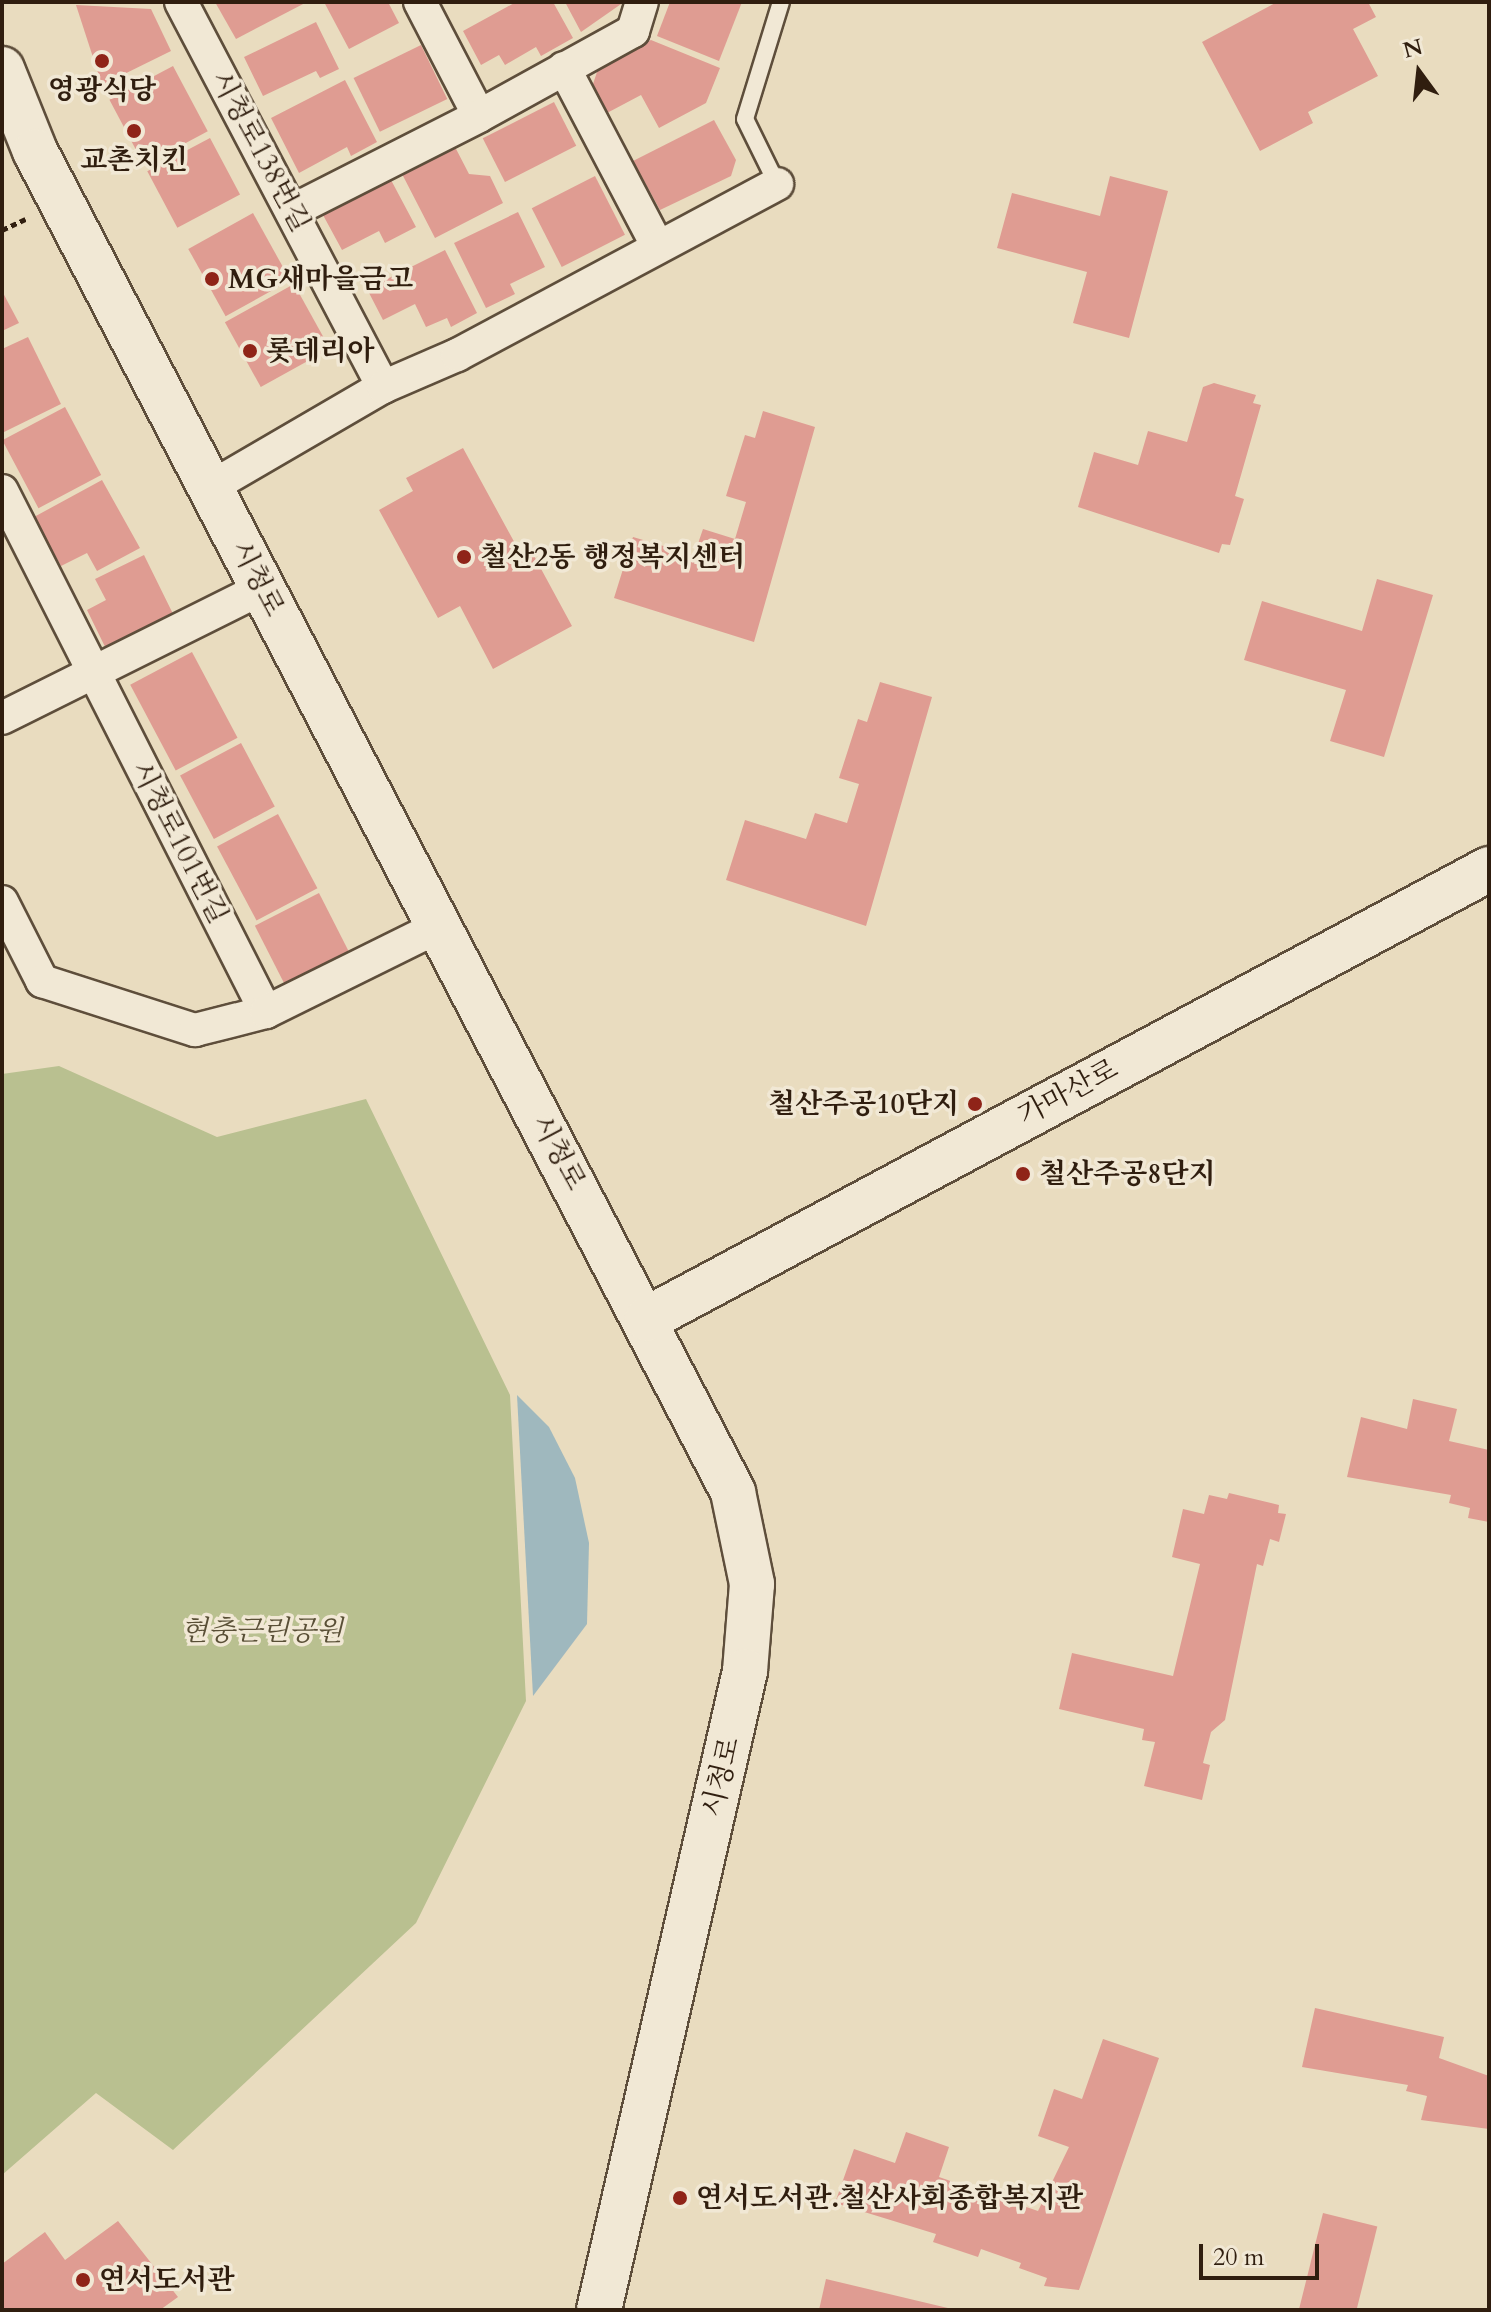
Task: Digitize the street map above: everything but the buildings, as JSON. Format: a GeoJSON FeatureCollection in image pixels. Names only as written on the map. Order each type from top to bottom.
{"type":"FeatureCollection","features":[{"type":"Feature","properties":{"kind":"main road","name":"시청로"},"geometry":{"type":"LineString","coordinates":[[2,69],[18,141],[211,487],[647,1319],[733,1492],[752,1584],[745,1671],[599,2310]]}},
{"type":"Feature","properties":{"kind":"main road","name":"가마산로"},"geometry":{"type":"LineString","coordinates":[[647,1319],[1489,869]]}},
{"type":"Feature","properties":{"kind":"street","name":"시청로138번길"},"geometry":{"type":"LineString","coordinates":[[181,2],[294,210],[383,387]]}},
{"type":"Feature","properties":{"kind":"street"},"geometry":{"type":"LineString","coordinates":[[420,2],[479,116]]}},
{"type":"Feature","properties":{"kind":"street"},"geometry":{"type":"LineString","coordinates":[[294,210],[479,116],[633,31],[642,2]]}},
{"type":"Feature","properties":{"kind":"street"},"geometry":{"type":"LineString","coordinates":[[564,68],[658,247]]}},
{"type":"Feature","properties":{"kind":"street"},"geometry":{"type":"LineString","coordinates":[[211,487],[383,387],[777,184]]}},
{"type":"Feature","properties":{"kind":"street","name":"시청로101번길"},"geometry":{"type":"LineString","coordinates":[[2,491],[266,1012]]}},
{"type":"Feature","properties":{"kind":"street"},"geometry":{"type":"LineString","coordinates":[[2,718],[263,588]]}},
{"type":"Feature","properties":{"kind":"street"},"geometry":{"type":"LineString","coordinates":[[2,902],[42,981],[195,1030],[266,1012],[440,926]]}},
{"type":"Feature","properties":{"kind":"lane"},"geometry":{"type":"LineString","coordinates":[[777,184],[745,119],[781,2]]}},
{"type":"Feature","properties":{"kind":"green space","name":"현충근린공원"},"geometry":{"type":"Polygon","coordinates":[[[59,1066],[217,1137],[366,1099],[510,1395],[526,1701],[416,1923],[173,2150],[96,2093],[2,2175],[2,1074],[59,1066]]]}},
{"type":"Feature","properties":{"kind":"water"},"geometry":{"type":"Polygon","coordinates":[[[517,1395],[549,1427],[575,1478],[589,1543],[587,1624],[533,1696],[517,1395]]]}},
{"type":"Feature","properties":{"kind":"place","name":"영광식당"},"geometry":{"type":"Point","coordinates":[102,61]}},
{"type":"Feature","properties":{"kind":"place","name":"교촌치킨"},"geometry":{"type":"Point","coordinates":[134,131]}},
{"type":"Feature","properties":{"kind":"place","name":"MG새마을금고"},"geometry":{"type":"Point","coordinates":[212,279]}},
{"type":"Feature","properties":{"kind":"place","name":"롯데리아"},"geometry":{"type":"Point","coordinates":[250,351]}},
{"type":"Feature","properties":{"kind":"place","name":"철산2동 행정복지센터"},"geometry":{"type":"Point","coordinates":[464,557]}},
{"type":"Feature","properties":{"kind":"place","name":"철산주공10단지"},"geometry":{"type":"Point","coordinates":[975,1104]}},
{"type":"Feature","properties":{"kind":"place","name":"철산주공8단지"},"geometry":{"type":"Point","coordinates":[1023,1174]}},
{"type":"Feature","properties":{"kind":"place","name":"연서도서관.철산사회종합복지관"},"geometry":{"type":"Point","coordinates":[680,2198]}},
{"type":"Feature","properties":{"kind":"place","name":"연서도서관"},"geometry":{"type":"Point","coordinates":[83,2280]}}]}
